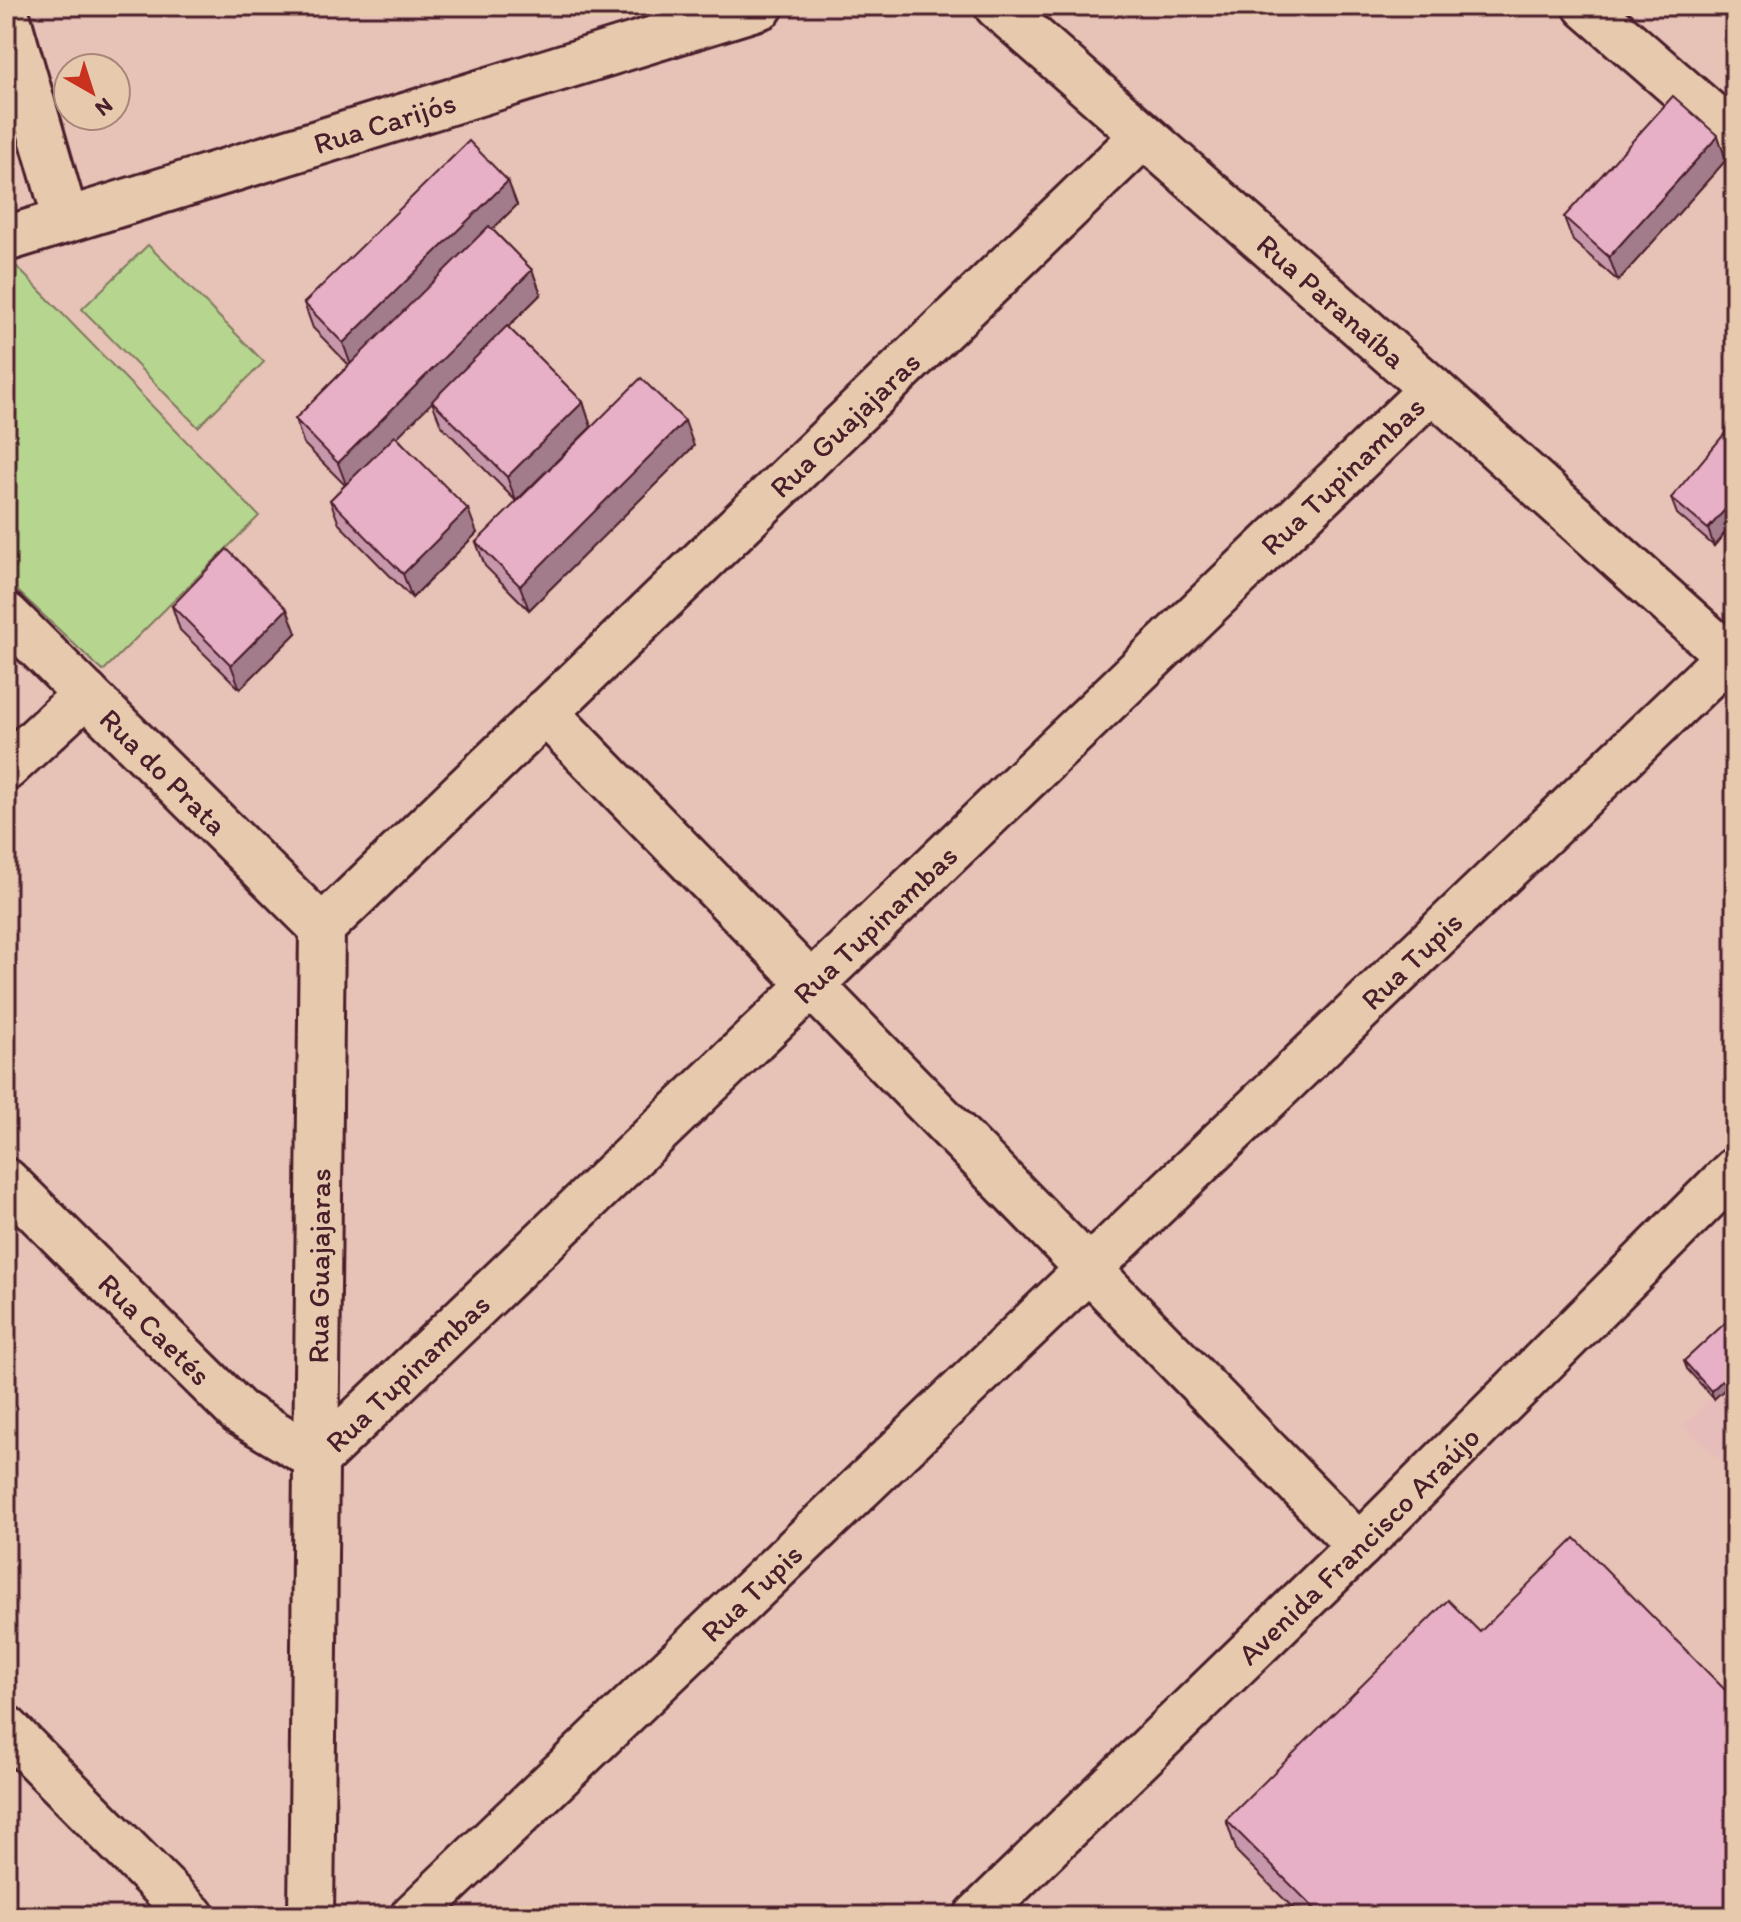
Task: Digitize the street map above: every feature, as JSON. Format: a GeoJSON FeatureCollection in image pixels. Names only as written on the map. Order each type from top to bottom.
{"type":"FeatureCollection","features":[{"type":"Feature","properties":{"kind":"street","name":"Rua Carijós"},"geometry":{"type":"LineString","coordinates":[[6,239],[761,6]]}},
{"type":"Feature","properties":{"kind":"street","name":"Rua Paranaíba"},"geometry":{"type":"LineString","coordinates":[[997,6],[1733,656]]}},
{"type":"Feature","properties":{"kind":"street"},"geometry":{"type":"LineString","coordinates":[[1586,6],[1735,136]]}},
{"type":"Feature","properties":{"kind":"street"},"geometry":{"type":"LineString","coordinates":[[6,12],[66,220]]}},
{"type":"Feature","properties":{"kind":"street","name":"Rua Guajajaras"},"geometry":{"type":"LineString","coordinates":[[311,1916],[322,928],[1143,136]]}},
{"type":"Feature","properties":{"kind":"street","name":"Rua Tupinambas"},"geometry":{"type":"LineString","coordinates":[[317,1459],[1432,389]]}},
{"type":"Feature","properties":{"kind":"street","name":"Rua do Prata"},"geometry":{"type":"LineString","coordinates":[[6,615],[322,928]]}},
{"type":"Feature","properties":{"kind":"street","name":"Rua Tupis"},"geometry":{"type":"LineString","coordinates":[[413,1916],[1733,656]]}},
{"type":"Feature","properties":{"kind":"street"},"geometry":{"type":"LineString","coordinates":[[6,768],[86,694]]}},
{"type":"Feature","properties":{"kind":"street"},"geometry":{"type":"LineString","coordinates":[[545,712],[1359,1546]]}},
{"type":"Feature","properties":{"kind":"street","name":"Avenida Francisco Araújo"},"geometry":{"type":"LineString","coordinates":[[977,1916],[1359,1546],[1735,1170]]}},
{"type":"Feature","properties":{"kind":"street","name":"Rua Caetés"},"geometry":{"type":"LineString","coordinates":[[6,1181],[239,1412],[317,1459]]}},
{"type":"Feature","properties":{"kind":"street"},"geometry":{"type":"LineString","coordinates":[[6,1728],[192,1916]]}},
{"type":"Feature","properties":{"kind":"shaded area"},"geometry":{"type":"Polygon","coordinates":[[[1735,1373],[1735,1473],[1683,1426],[1735,1373]]]}},
{"type":"Feature","properties":{"kind":"green space"},"geometry":{"type":"Polygon","coordinates":[[[148,245],[264,362],[198,427],[82,309],[148,245]]]}},
{"type":"Feature","properties":{"kind":"green space"},"geometry":{"type":"Polygon","coordinates":[[[16,266],[259,516],[103,671],[6,580],[6,268],[16,266]]]}},
{"type":"Feature","properties":{"kind":"building"},"geometry":{"type":"Polygon","coordinates":[[[1673,96],[1718,136],[1609,257],[1564,217],[1673,96]]]}},
{"type":"Feature","properties":{"kind":"building"},"geometry":{"type":"Polygon","coordinates":[[[469,141],[508,181],[343,343],[304,303],[469,141]]]}},
{"type":"Feature","properties":{"kind":"building"},"geometry":{"type":"Polygon","coordinates":[[[489,226],[532,270],[338,463],[295,419],[489,226]]]}},
{"type":"Feature","properties":{"kind":"building"},"geometry":{"type":"Polygon","coordinates":[[[507,326],[583,402],[507,477],[432,401],[507,326]]]}},
{"type":"Feature","properties":{"kind":"building"},"geometry":{"type":"Polygon","coordinates":[[[641,378],[685,421],[520,586],[476,542],[641,378]]]}},
{"type":"Feature","properties":{"kind":"building"},"geometry":{"type":"Polygon","coordinates":[[[1726,432],[1735,439],[1735,498],[1708,529],[1671,498],[1726,432]]]}},
{"type":"Feature","properties":{"kind":"building"},"geometry":{"type":"Polygon","coordinates":[[[395,436],[468,509],[403,574],[330,500],[395,436]]]}},
{"type":"Feature","properties":{"kind":"building"},"geometry":{"type":"Polygon","coordinates":[[[227,549],[287,609],[231,665],[172,606],[227,549]]]}},
{"type":"Feature","properties":{"kind":"building"},"geometry":{"type":"Polygon","coordinates":[[[1735,1314],[1735,1369],[1711,1391],[1684,1361],[1735,1314]]]}},
{"type":"Feature","properties":{"kind":"building"},"geometry":{"type":"Polygon","coordinates":[[[1575,1538],[1735,1700],[1735,1912],[1731,1916],[1310,1916],[1316,1910],[1226,1820],[1448,1600],[1480,1632],[1575,1538]]]}}]}
